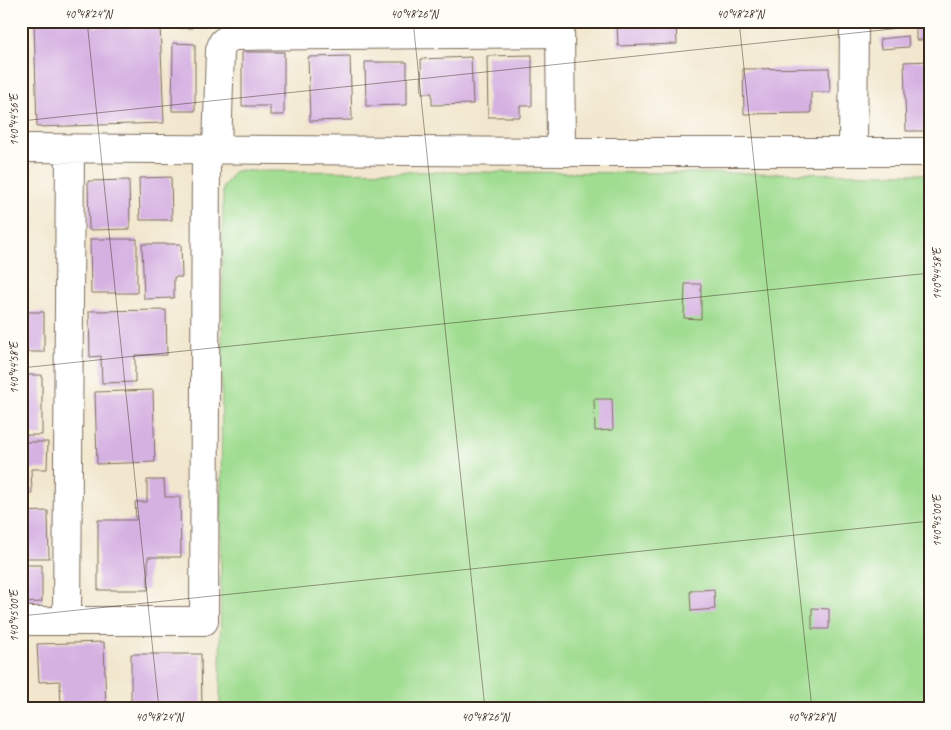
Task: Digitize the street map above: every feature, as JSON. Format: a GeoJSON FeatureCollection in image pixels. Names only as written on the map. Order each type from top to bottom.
{"type":"FeatureCollection","features":[{"type":"Feature","properties":{"kind":"street"},"geometry":{"type":"LineString","coordinates":[[853,151],[854,21]]}},
{"type":"Feature","properties":{"kind":"street"},"geometry":{"type":"LineString","coordinates":[[21,621],[204,621],[211,150],[220,50],[223,42],[233,36],[560,27],[561,152]]}},
{"type":"Feature","properties":{"kind":"street"},"geometry":{"type":"LineString","coordinates":[[21,148],[561,152],[930,152]]}},
{"type":"Feature","properties":{"kind":"street"},"geometry":{"type":"LineString","coordinates":[[67,620],[70,149]]}},
{"type":"Feature","properties":{"kind":"green space"},"geometry":{"type":"Polygon","coordinates":[[[235,171],[930,174],[930,709],[220,709],[223,187],[235,171]]]}},
{"type":"Feature","properties":{"kind":"building"},"geometry":{"type":"Polygon","coordinates":[[[34,21],[94,21],[94,27],[160,25],[164,123],[37,127],[34,21]]]}},
{"type":"Feature","properties":{"kind":"building"},"geometry":{"type":"Polygon","coordinates":[[[170,21],[193,21],[192,28],[170,28],[170,21]]]}},
{"type":"Feature","properties":{"kind":"building"},"geometry":{"type":"Polygon","coordinates":[[[617,21],[676,21],[677,44],[618,46],[617,21]]]}},
{"type":"Feature","properties":{"kind":"building"},"geometry":{"type":"Polygon","coordinates":[[[916,21],[930,21],[930,40],[916,40],[916,21]]]}},
{"type":"Feature","properties":{"kind":"building"},"geometry":{"type":"Polygon","coordinates":[[[908,36],[909,47],[881,49],[880,39],[908,36]]]}},
{"type":"Feature","properties":{"kind":"building"},"geometry":{"type":"Polygon","coordinates":[[[173,43],[195,44],[195,111],[172,111],[173,43]]]}},
{"type":"Feature","properties":{"kind":"building"},"geometry":{"type":"Polygon","coordinates":[[[242,52],[284,52],[284,115],[270,115],[270,106],[242,106],[242,52]]]}},
{"type":"Feature","properties":{"kind":"building"},"geometry":{"type":"Polygon","coordinates":[[[532,55],[532,106],[520,106],[520,117],[488,117],[487,56],[532,55]]]}},
{"type":"Feature","properties":{"kind":"building"},"geometry":{"type":"Polygon","coordinates":[[[350,56],[352,120],[310,121],[308,57],[350,56]]]}},
{"type":"Feature","properties":{"kind":"building"},"geometry":{"type":"Polygon","coordinates":[[[471,57],[473,104],[432,105],[432,93],[422,93],[421,59],[471,57]]]}},
{"type":"Feature","properties":{"kind":"building"},"geometry":{"type":"Polygon","coordinates":[[[930,61],[930,131],[906,131],[904,62],[930,61]]]}},
{"type":"Feature","properties":{"kind":"building"},"geometry":{"type":"Polygon","coordinates":[[[365,62],[407,62],[407,105],[366,106],[365,62]]]}},
{"type":"Feature","properties":{"kind":"building"},"geometry":{"type":"Polygon","coordinates":[[[829,68],[830,92],[811,92],[811,113],[744,114],[743,69],[829,68]]]}},
{"type":"Feature","properties":{"kind":"building"},"geometry":{"type":"Polygon","coordinates":[[[171,177],[172,220],[140,220],[139,178],[171,177]]]}},
{"type":"Feature","properties":{"kind":"building"},"geometry":{"type":"Polygon","coordinates":[[[129,180],[130,229],[89,230],[88,181],[129,180]]]}},
{"type":"Feature","properties":{"kind":"building"},"geometry":{"type":"Polygon","coordinates":[[[90,239],[137,239],[137,293],[91,293],[90,239]]]}},
{"type":"Feature","properties":{"kind":"building"},"geometry":{"type":"Polygon","coordinates":[[[142,244],[181,244],[182,277],[174,277],[174,298],[144,299],[142,244]]]}},
{"type":"Feature","properties":{"kind":"building"},"geometry":{"type":"Polygon","coordinates":[[[685,284],[701,284],[701,319],[684,318],[685,284]]]}},
{"type":"Feature","properties":{"kind":"building"},"geometry":{"type":"Polygon","coordinates":[[[166,310],[167,355],[135,355],[135,382],[102,383],[101,356],[90,357],[89,311],[166,310]]]}},
{"type":"Feature","properties":{"kind":"building"},"geometry":{"type":"Polygon","coordinates":[[[21,312],[44,312],[44,352],[21,352],[21,312]]]}},
{"type":"Feature","properties":{"kind":"building"},"geometry":{"type":"Polygon","coordinates":[[[21,375],[42,375],[42,435],[21,435],[21,375]]]}},
{"type":"Feature","properties":{"kind":"building"},"geometry":{"type":"Polygon","coordinates":[[[153,390],[155,462],[97,464],[95,392],[153,390]]]}},
{"type":"Feature","properties":{"kind":"building"},"geometry":{"type":"Polygon","coordinates":[[[594,399],[612,399],[613,430],[595,431],[594,399]]]}},
{"type":"Feature","properties":{"kind":"building"},"geometry":{"type":"Polygon","coordinates":[[[21,442],[48,442],[47,469],[31,469],[32,494],[21,494],[21,442]]]}},
{"type":"Feature","properties":{"kind":"building"},"geometry":{"type":"Polygon","coordinates":[[[147,480],[164,480],[165,497],[180,497],[181,557],[148,557],[148,590],[98,590],[98,520],[136,520],[135,502],[147,502],[147,480]]]}},
{"type":"Feature","properties":{"kind":"building"},"geometry":{"type":"Polygon","coordinates":[[[48,511],[49,558],[21,558],[21,512],[48,511]]]}},
{"type":"Feature","properties":{"kind":"building"},"geometry":{"type":"Polygon","coordinates":[[[21,565],[42,565],[42,602],[21,603],[21,565]]]}},
{"type":"Feature","properties":{"kind":"building"},"geometry":{"type":"Polygon","coordinates":[[[714,589],[715,609],[691,611],[690,591],[714,589]]]}},
{"type":"Feature","properties":{"kind":"building"},"geometry":{"type":"Polygon","coordinates":[[[812,608],[829,609],[829,629],[812,629],[812,608]]]}},
{"type":"Feature","properties":{"kind":"building"},"geometry":{"type":"Polygon","coordinates":[[[104,642],[106,709],[61,709],[60,681],[39,682],[37,644],[104,642]]]}},
{"type":"Feature","properties":{"kind":"building"},"geometry":{"type":"Polygon","coordinates":[[[131,654],[201,654],[202,709],[131,709],[131,654]]]}}]}
